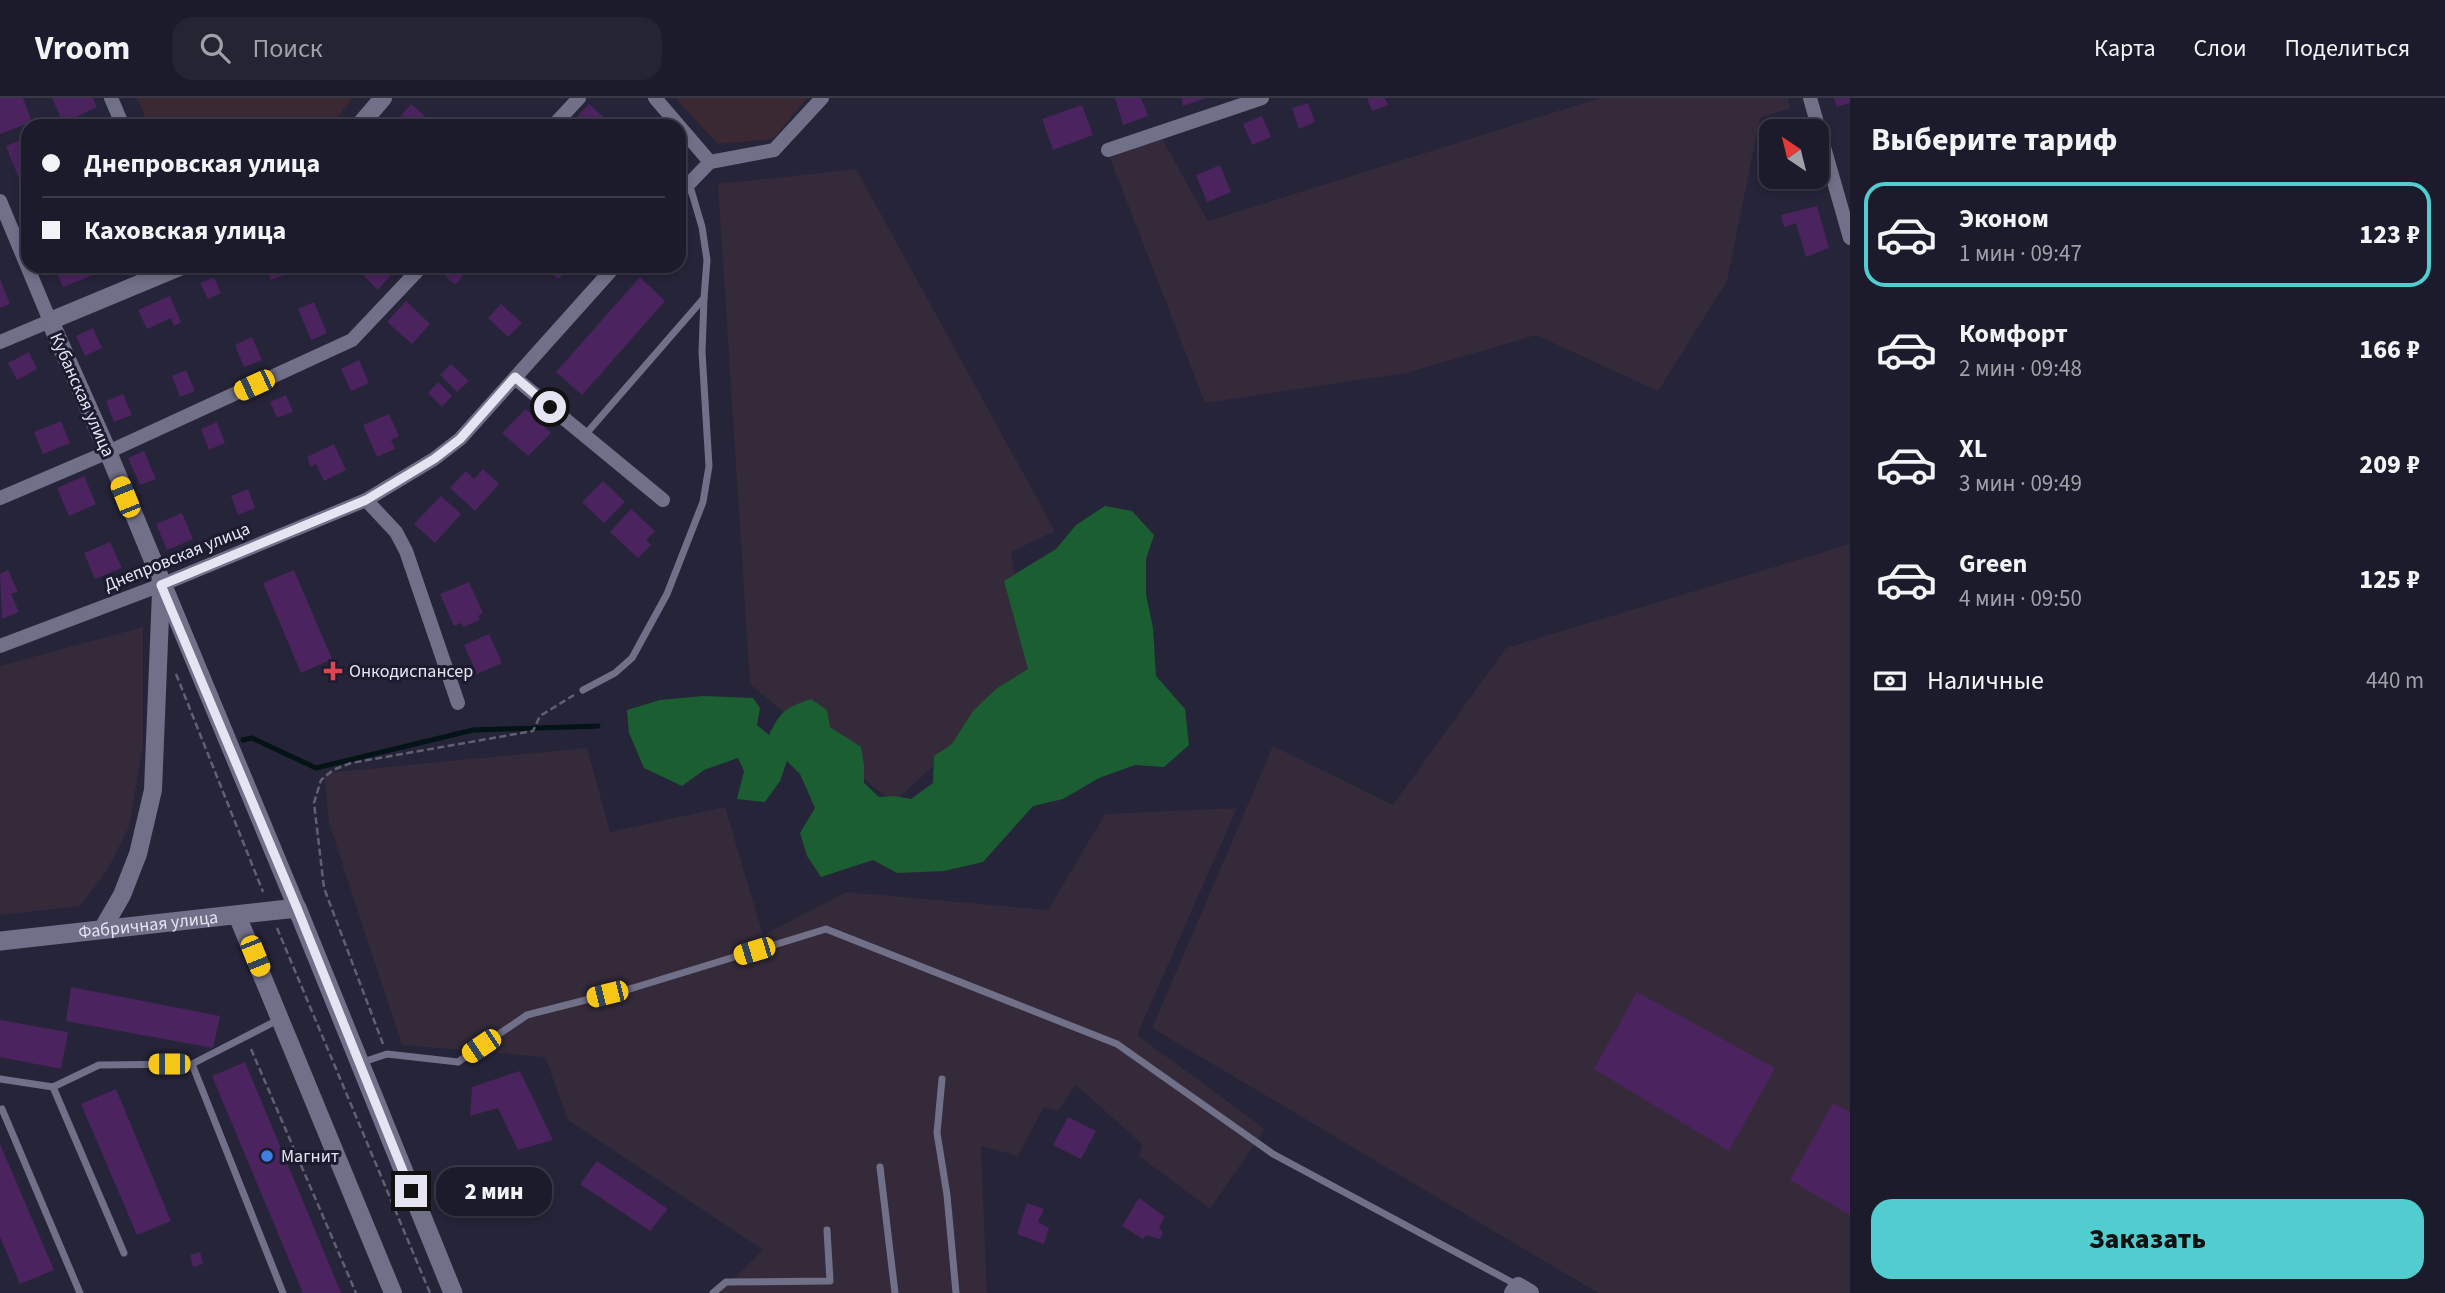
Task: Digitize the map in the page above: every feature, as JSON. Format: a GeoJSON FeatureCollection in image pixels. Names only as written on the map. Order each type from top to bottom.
{"type":"FeatureCollection","features":[{"type":"Feature","properties":{"kind":"main road","name":"Фабричная улица"},"geometry":{"type":"LineString","coordinates":[[0,941],[297,908]]}},
{"type":"Feature","properties":{"kind":"main road"},"geometry":{"type":"LineString","coordinates":[[297,908],[453,1293]]}},
{"type":"Feature","properties":{"kind":"street"},"geometry":{"type":"LineString","coordinates":[[111,98],[120,119]]}},
{"type":"Feature","properties":{"kind":"street"},"geometry":{"type":"LineString","coordinates":[[365,119],[383,98]]}},
{"type":"Feature","properties":{"kind":"street"},"geometry":{"type":"LineString","coordinates":[[560,119],[579,98]]}},
{"type":"Feature","properties":{"kind":"street"},"geometry":{"type":"LineString","coordinates":[[655,98],[673,119]]}},
{"type":"Feature","properties":{"kind":"street"},"geometry":{"type":"LineString","coordinates":[[686,186],[710,162],[774,150],[822,98]]}},
{"type":"Feature","properties":{"kind":"street"},"geometry":{"type":"LineString","coordinates":[[1108,150],[1224,104],[1262,98]]}},
{"type":"Feature","properties":{"kind":"street"},"geometry":{"type":"LineString","coordinates":[[1810,98],[1850,238]]}},
{"type":"Feature","properties":{"kind":"street"},"geometry":{"type":"LineString","coordinates":[[686,134],[710,162]]}},
{"type":"Feature","properties":{"kind":"street"},"geometry":{"type":"LineString","coordinates":[[0,201],[21,251]]}},
{"type":"Feature","properties":{"kind":"street"},"geometry":{"type":"LineString","coordinates":[[30,273],[50,321]]}},
{"type":"Feature","properties":{"kind":"street","name":"Кубанская улица"},"geometry":{"type":"LineString","coordinates":[[0,342],[165,273]]}},
{"type":"Feature","properties":{"kind":"street"},"geometry":{"type":"LineString","coordinates":[[0,498],[108,452],[352,340],[415,273]]}},
{"type":"Feature","properties":{"kind":"street","name":"Днепровская улица"},"geometry":{"type":"LineString","coordinates":[[0,646],[161,585],[366,500],[434,459],[460,439],[608,273]]}},
{"type":"Feature","properties":{"kind":"street","name":"Кубанская улица"},"geometry":{"type":"LineString","coordinates":[[50,321],[108,452],[297,908]]}},
{"type":"Feature","properties":{"kind":"street"},"geometry":{"type":"LineString","coordinates":[[515,377],[663,500]]}},
{"type":"Feature","properties":{"kind":"street"},"geometry":{"type":"LineString","coordinates":[[366,500],[396,532],[406,551],[458,703]]}},
{"type":"Feature","properties":{"kind":"street"},"geometry":{"type":"LineString","coordinates":[[103,928],[122,895],[138,853],[153,790],[161,585]]}},
{"type":"Feature","properties":{"kind":"street"},"geometry":{"type":"LineString","coordinates":[[237,915],[393,1293]]}},
{"type":"Feature","properties":{"kind":"lane"},"geometry":{"type":"LineString","coordinates":[[583,690],[615,673],[632,658],[667,594],[703,502],[709,466],[702,352],[707,260],[702,227],[689,183]]}},
{"type":"Feature","properties":{"kind":"lane"},"geometry":{"type":"LineString","coordinates":[[585,436],[704,298]]}},
{"type":"Feature","properties":{"kind":"lane"},"geometry":{"type":"LineString","coordinates":[[359,1063],[387,1054],[458,1062],[527,1014],[633,988],[826,929],[1117,1044],[1273,1154],[1521,1291]]}},
{"type":"Feature","properties":{"kind":"lane"},"geometry":{"type":"LineString","coordinates":[[0,1079],[53,1087],[99,1065],[192,1064],[280,1018]]}},
{"type":"Feature","properties":{"kind":"lane"},"geometry":{"type":"LineString","coordinates":[[192,1064],[283,1293]]}},
{"type":"Feature","properties":{"kind":"lane"},"geometry":{"type":"LineString","coordinates":[[942,1079],[937,1133],[947,1195],[956,1293]]}},
{"type":"Feature","properties":{"kind":"lane"},"geometry":{"type":"LineString","coordinates":[[53,1087],[124,1253]]}},
{"type":"Feature","properties":{"kind":"lane"},"geometry":{"type":"LineString","coordinates":[[2,1109],[80,1293]]}},
{"type":"Feature","properties":{"kind":"lane"},"geometry":{"type":"LineString","coordinates":[[880,1167],[895,1293]]}},
{"type":"Feature","properties":{"kind":"lane"},"geometry":{"type":"LineString","coordinates":[[713,1293],[726,1282],[830,1281],[827,1230]]}},
{"type":"Feature","properties":{"kind":"path"},"geometry":{"type":"LineString","coordinates":[[174,669],[267,901]]}},
{"type":"Feature","properties":{"kind":"path"},"geometry":{"type":"LineString","coordinates":[[387,1054],[324,888],[314,803],[321,780],[333,770],[351,763],[533,731],[540,716],[583,690]]}},
{"type":"Feature","properties":{"kind":"path"},"geometry":{"type":"LineString","coordinates":[[277,927],[429,1293]]}},
{"type":"Feature","properties":{"kind":"path"},"geometry":{"type":"LineString","coordinates":[[245,1037],[356,1293]]}},
{"type":"Feature","properties":{"kind":"shaded area"},"geometry":{"type":"Polygon","coordinates":[[[137,98],[353,98],[336,119],[146,119],[137,98]]]}},
{"type":"Feature","properties":{"kind":"shaded area"},"geometry":{"type":"Polygon","coordinates":[[[675,98],[807,98],[773,139],[718,144],[675,98]]]}},
{"type":"Feature","properties":{"kind":"shaded area"},"geometry":{"type":"Polygon","coordinates":[[[1600,98],[1788,98],[1790,108],[1759,119],[1727,281],[1658,391],[1536,335],[1406,373],[1205,403],[1110,158],[1161,137],[1208,221],[1600,98]]]}},
{"type":"Feature","properties":{"kind":"shaded area"},"geometry":{"type":"Polygon","coordinates":[[[856,169],[1055,531],[1011,552],[1033,675],[893,803],[750,684],[718,184],[856,169]]]}},
{"type":"Feature","properties":{"kind":"shaded area"},"geometry":{"type":"Polygon","coordinates":[[[1850,544],[1850,1293],[1598,1293],[1152,1028],[1273,746],[1393,805],[1506,648],[1850,544]]]}},
{"type":"Feature","properties":{"kind":"shaded area"},"geometry":{"type":"Polygon","coordinates":[[[143,627],[143,745],[129,827],[108,869],[80,906],[0,915],[0,666],[143,627]]]}},
{"type":"Feature","properties":{"kind":"shaded area"},"geometry":{"type":"Polygon","coordinates":[[[587,748],[610,832],[725,807],[763,935],[847,892],[1048,910],[1105,814],[1237,808],[1137,1035],[1265,1129],[1210,1209],[1139,1156],[1142,1144],[1076,1085],[1058,1111],[1044,1107],[1018,1156],[981,1146],[987,1293],[719,1293],[763,1250],[568,1120],[545,1057],[402,1045],[329,823],[324,773],[587,748]]]}},
{"type":"Feature","properties":{"kind":"green space"},"geometry":{"type":"Polygon","coordinates":[[[1105,506],[1132,511],[1154,535],[1146,559],[1146,595],[1153,628],[1156,676],[1185,709],[1189,745],[1164,767],[1135,765],[1099,778],[1063,799],[1033,806],[983,862],[944,871],[897,873],[873,860],[821,877],[807,856],[800,833],[815,808],[800,774],[787,761],[780,781],[765,802],[737,799],[744,771],[738,758],[704,770],[682,786],[644,768],[629,733],[627,710],[660,700],[703,696],[753,698],[760,708],[757,725],[769,735],[785,711],[811,699],[827,710],[830,727],[861,747],[864,783],[879,797],[911,799],[933,783],[934,756],[952,744],[973,711],[996,689],[1028,669],[1004,581],[1056,549],[1076,525],[1105,506]]]}},
{"type":"Feature","properties":{"kind":"building"},"geometry":{"type":"Polygon","coordinates":[[[0,98],[23,98],[31,119],[21,119],[21,126],[0,134],[0,98]]]}},
{"type":"Feature","properties":{"kind":"building"},"geometry":{"type":"Polygon","coordinates":[[[52,98],[93,98],[97,107],[72,119],[61,119],[52,98]]]}},
{"type":"Feature","properties":{"kind":"building"},"geometry":{"type":"Polygon","coordinates":[[[1115,98],[1141,98],[1148,116],[1123,125],[1115,98]]]}},
{"type":"Feature","properties":{"kind":"building"},"geometry":{"type":"Polygon","coordinates":[[[1181,98],[1206,98],[1183,106],[1181,98]]]}},
{"type":"Feature","properties":{"kind":"building"},"geometry":{"type":"Polygon","coordinates":[[[1367,98],[1385,98],[1388,105],[1372,111],[1367,98]]]}},
{"type":"Feature","properties":{"kind":"building"},"geometry":{"type":"Polygon","coordinates":[[[1834,98],[1850,98],[1850,103],[1837,107],[1834,98]]]}},
{"type":"Feature","properties":{"kind":"building"},"geometry":{"type":"Polygon","coordinates":[[[1308,103],[1315,122],[1299,129],[1292,108],[1308,103]]]}},
{"type":"Feature","properties":{"kind":"building"},"geometry":{"type":"Polygon","coordinates":[[[411,104],[428,119],[400,119],[411,104]]]}},
{"type":"Feature","properties":{"kind":"building"},"geometry":{"type":"Polygon","coordinates":[[[589,104],[606,119],[575,119],[589,104]]]}},
{"type":"Feature","properties":{"kind":"building"},"geometry":{"type":"Polygon","coordinates":[[[1082,105],[1093,135],[1053,150],[1042,119],[1082,105]]]}},
{"type":"Feature","properties":{"kind":"building"},"geometry":{"type":"Polygon","coordinates":[[[1262,116],[1271,137],[1252,145],[1243,124],[1262,116]]]}},
{"type":"Feature","properties":{"kind":"building"},"geometry":{"type":"Polygon","coordinates":[[[21,140],[21,181],[20,181],[6,146],[21,140]]]}},
{"type":"Feature","properties":{"kind":"building"},"geometry":{"type":"Polygon","coordinates":[[[1220,165],[1231,192],[1207,202],[1196,175],[1220,165]]]}},
{"type":"Feature","properties":{"kind":"building"},"geometry":{"type":"Polygon","coordinates":[[[1817,206],[1829,248],[1806,257],[1796,223],[1784,227],[1781,215],[1817,206]]]}},
{"type":"Feature","properties":{"kind":"building"},"geometry":{"type":"Polygon","coordinates":[[[57,273],[98,273],[63,287],[57,273]]]}},
{"type":"Feature","properties":{"kind":"building"},"geometry":{"type":"Polygon","coordinates":[[[268,273],[286,273],[286,274],[271,280],[268,273]]]}},
{"type":"Feature","properties":{"kind":"building"},"geometry":{"type":"Polygon","coordinates":[[[361,273],[393,273],[378,290],[361,273]]]}},
{"type":"Feature","properties":{"kind":"building"},"geometry":{"type":"Polygon","coordinates":[[[442,273],[465,273],[455,285],[442,273]]]}},
{"type":"Feature","properties":{"kind":"building"},"geometry":{"type":"Polygon","coordinates":[[[552,273],[564,273],[558,279],[552,273]]]}},
{"type":"Feature","properties":{"kind":"building"},"geometry":{"type":"Polygon","coordinates":[[[214,277],[221,293],[208,299],[200,283],[214,277]]]}},
{"type":"Feature","properties":{"kind":"building"},"geometry":{"type":"Polygon","coordinates":[[[640,277],[665,301],[582,395],[556,372],[640,277]]]}},
{"type":"Feature","properties":{"kind":"building"},"geometry":{"type":"Polygon","coordinates":[[[0,279],[10,304],[0,308],[0,279]]]}},
{"type":"Feature","properties":{"kind":"building"},"geometry":{"type":"Polygon","coordinates":[[[170,296],[181,322],[174,326],[171,318],[147,329],[138,310],[170,296]]]}},
{"type":"Feature","properties":{"kind":"building"},"geometry":{"type":"Polygon","coordinates":[[[406,301],[430,324],[412,344],[387,322],[406,301]]]}},
{"type":"Feature","properties":{"kind":"building"},"geometry":{"type":"Polygon","coordinates":[[[314,302],[327,333],[311,340],[298,309],[314,302]]]}},
{"type":"Feature","properties":{"kind":"building"},"geometry":{"type":"Polygon","coordinates":[[[501,304],[522,323],[508,337],[488,318],[501,304]]]}},
{"type":"Feature","properties":{"kind":"building"},"geometry":{"type":"Polygon","coordinates":[[[93,328],[102,348],[85,356],[76,336],[93,328]]]}},
{"type":"Feature","properties":{"kind":"building"},"geometry":{"type":"Polygon","coordinates":[[[252,337],[262,360],[244,367],[235,345],[252,337]]]}},
{"type":"Feature","properties":{"kind":"building"},"geometry":{"type":"Polygon","coordinates":[[[29,352],[37,369],[17,380],[8,363],[29,352]]]}},
{"type":"Feature","properties":{"kind":"building"},"geometry":{"type":"Polygon","coordinates":[[[359,360],[369,383],[351,391],[341,369],[359,360]]]}},
{"type":"Feature","properties":{"kind":"building"},"geometry":{"type":"Polygon","coordinates":[[[451,364],[469,381],[457,392],[440,375],[451,364]]]}},
{"type":"Feature","properties":{"kind":"building"},"geometry":{"type":"Polygon","coordinates":[[[186,370],[195,391],[180,397],[172,376],[186,370]]]}},
{"type":"Feature","properties":{"kind":"building"},"geometry":{"type":"Polygon","coordinates":[[[438,382],[452,396],[442,407],[428,393],[438,382]]]}},
{"type":"Feature","properties":{"kind":"building"},"geometry":{"type":"Polygon","coordinates":[[[123,394],[132,415],[114,422],[106,401],[123,394]]]}},
{"type":"Feature","properties":{"kind":"building"},"geometry":{"type":"Polygon","coordinates":[[[286,395],[293,412],[277,418],[270,402],[286,395]]]}},
{"type":"Feature","properties":{"kind":"building"},"geometry":{"type":"Polygon","coordinates":[[[526,409],[551,433],[528,456],[502,433],[526,409]]]}},
{"type":"Feature","properties":{"kind":"building"},"geometry":{"type":"Polygon","coordinates":[[[389,414],[399,436],[391,440],[395,449],[377,457],[363,425],[389,414]]]}},
{"type":"Feature","properties":{"kind":"building"},"geometry":{"type":"Polygon","coordinates":[[[61,421],[70,443],[43,454],[34,432],[61,421]]]}},
{"type":"Feature","properties":{"kind":"building"},"geometry":{"type":"Polygon","coordinates":[[[217,422],[225,443],[209,450],[201,429],[217,422]]]}},
{"type":"Feature","properties":{"kind":"building"},"geometry":{"type":"Polygon","coordinates":[[[334,444],[346,470],[324,481],[316,464],[311,467],[307,457],[334,444]]]}},
{"type":"Feature","properties":{"kind":"building"},"geometry":{"type":"Polygon","coordinates":[[[144,451],[156,479],[140,485],[128,458],[144,451]]]}},
{"type":"Feature","properties":{"kind":"building"},"geometry":{"type":"Polygon","coordinates":[[[483,469],[499,484],[475,511],[450,488],[466,471],[474,479],[483,469]]]}},
{"type":"Feature","properties":{"kind":"building"},"geometry":{"type":"Polygon","coordinates":[[[84,476],[96,504],[69,516],[57,488],[84,476]]]}},
{"type":"Feature","properties":{"kind":"building"},"geometry":{"type":"Polygon","coordinates":[[[603,481],[625,502],[604,523],[582,502],[603,481]]]}},
{"type":"Feature","properties":{"kind":"building"},"geometry":{"type":"Polygon","coordinates":[[[248,489],[255,508],[238,515],[231,496],[248,489]]]}},
{"type":"Feature","properties":{"kind":"building"},"geometry":{"type":"Polygon","coordinates":[[[441,496],[461,514],[435,543],[414,524],[441,496]]]}},
{"type":"Feature","properties":{"kind":"building"},"geometry":{"type":"Polygon","coordinates":[[[631,509],[655,531],[646,540],[651,545],[638,558],[610,532],[631,509]]]}},
{"type":"Feature","properties":{"kind":"building"},"geometry":{"type":"Polygon","coordinates":[[[182,513],[193,539],[167,550],[156,524],[182,513]]]}},
{"type":"Feature","properties":{"kind":"building"},"geometry":{"type":"Polygon","coordinates":[[[110,542],[122,568],[95,579],[84,553],[110,542]]]}},
{"type":"Feature","properties":{"kind":"building"},"geometry":{"type":"Polygon","coordinates":[[[8,570],[18,592],[11,594],[19,612],[2,619],[0,574],[8,570]]]}},
{"type":"Feature","properties":{"kind":"building","name":"Онкодиспансер"},"geometry":{"type":"Polygon","coordinates":[[[294,570],[332,659],[301,673],[263,583],[294,570]]]}},
{"type":"Feature","properties":{"kind":"building"},"geometry":{"type":"Polygon","coordinates":[[[469,582],[483,613],[478,616],[480,620],[463,627],[461,623],[454,626],[440,594],[469,582]]]}},
{"type":"Feature","properties":{"kind":"building"},"geometry":{"type":"Polygon","coordinates":[[[489,634],[502,663],[477,674],[464,645],[489,634]]]}},
{"type":"Feature","properties":{"kind":"building"},"geometry":{"type":"Polygon","coordinates":[[[71,987],[220,1016],[213,1048],[66,1021],[71,987]]]}},
{"type":"Feature","properties":{"kind":"building"},"geometry":{"type":"Polygon","coordinates":[[[1637,992],[1775,1068],[1729,1151],[1594,1069],[1637,992]]]}},
{"type":"Feature","properties":{"kind":"building"},"geometry":{"type":"Polygon","coordinates":[[[0,1020],[68,1032],[61,1069],[0,1057],[0,1020]]]}},
{"type":"Feature","properties":{"kind":"building"},"geometry":{"type":"Polygon","coordinates":[[[245,1062],[341,1293],[303,1293],[212,1076],[245,1062]]]}},
{"type":"Feature","properties":{"kind":"building"},"geometry":{"type":"Polygon","coordinates":[[[520,1071],[553,1140],[518,1150],[498,1108],[470,1116],[472,1087],[520,1071]]]}},
{"type":"Feature","properties":{"kind":"building"},"geometry":{"type":"Polygon","coordinates":[[[116,1089],[171,1221],[137,1235],[81,1104],[116,1089]]]}},
{"type":"Feature","properties":{"kind":"building"},"geometry":{"type":"Polygon","coordinates":[[[1833,1103],[1850,1112],[1850,1215],[1790,1180],[1833,1103]]]}},
{"type":"Feature","properties":{"kind":"building"},"geometry":{"type":"Polygon","coordinates":[[[1068,1117],[1096,1131],[1081,1159],[1053,1145],[1068,1117]]]}},
{"type":"Feature","properties":{"kind":"building"},"geometry":{"type":"Polygon","coordinates":[[[0,1144],[54,1270],[20,1284],[0,1237],[0,1144]]]}},
{"type":"Feature","properties":{"kind":"building"},"geometry":{"type":"Polygon","coordinates":[[[597,1161],[668,1209],[650,1231],[580,1184],[597,1161]]]}},
{"type":"Feature","properties":{"kind":"building"},"geometry":{"type":"Polygon","coordinates":[[[1139,1198],[1165,1217],[1159,1227],[1163,1233],[1160,1239],[1146,1235],[1143,1239],[1122,1226],[1139,1198]]]}},
{"type":"Feature","properties":{"kind":"building"},"geometry":{"type":"Polygon","coordinates":[[[1027,1203],[1044,1209],[1038,1222],[1049,1228],[1044,1244],[1017,1234],[1027,1203]]]}},
{"type":"Feature","properties":{"kind":"building"},"geometry":{"type":"Polygon","coordinates":[[[200,1252],[203,1264],[193,1267],[190,1255],[200,1252]]]}},
{"type":"Feature","properties":{"kind":"waterway"},"geometry":{"type":"LineString","coordinates":[[243,740],[252,738],[316,768],[473,730],[598,726]]}},
{"type":"Feature","properties":{"kind":"place","name":"Онкодиспансер"},"geometry":{"type":"Point","coordinates":[333,671]}},
{"type":"Feature","properties":{"kind":"place","name":"Магнит"},"geometry":{"type":"Point","coordinates":[267,1156]}},
{"type":"Feature","properties":{"kind":"route"},"geometry":{"type":"LineString","coordinates":[[411,1191],[297,908],[161,585],[366,500],[434,459],[460,439],[515,377],[550,407]]}}]}
